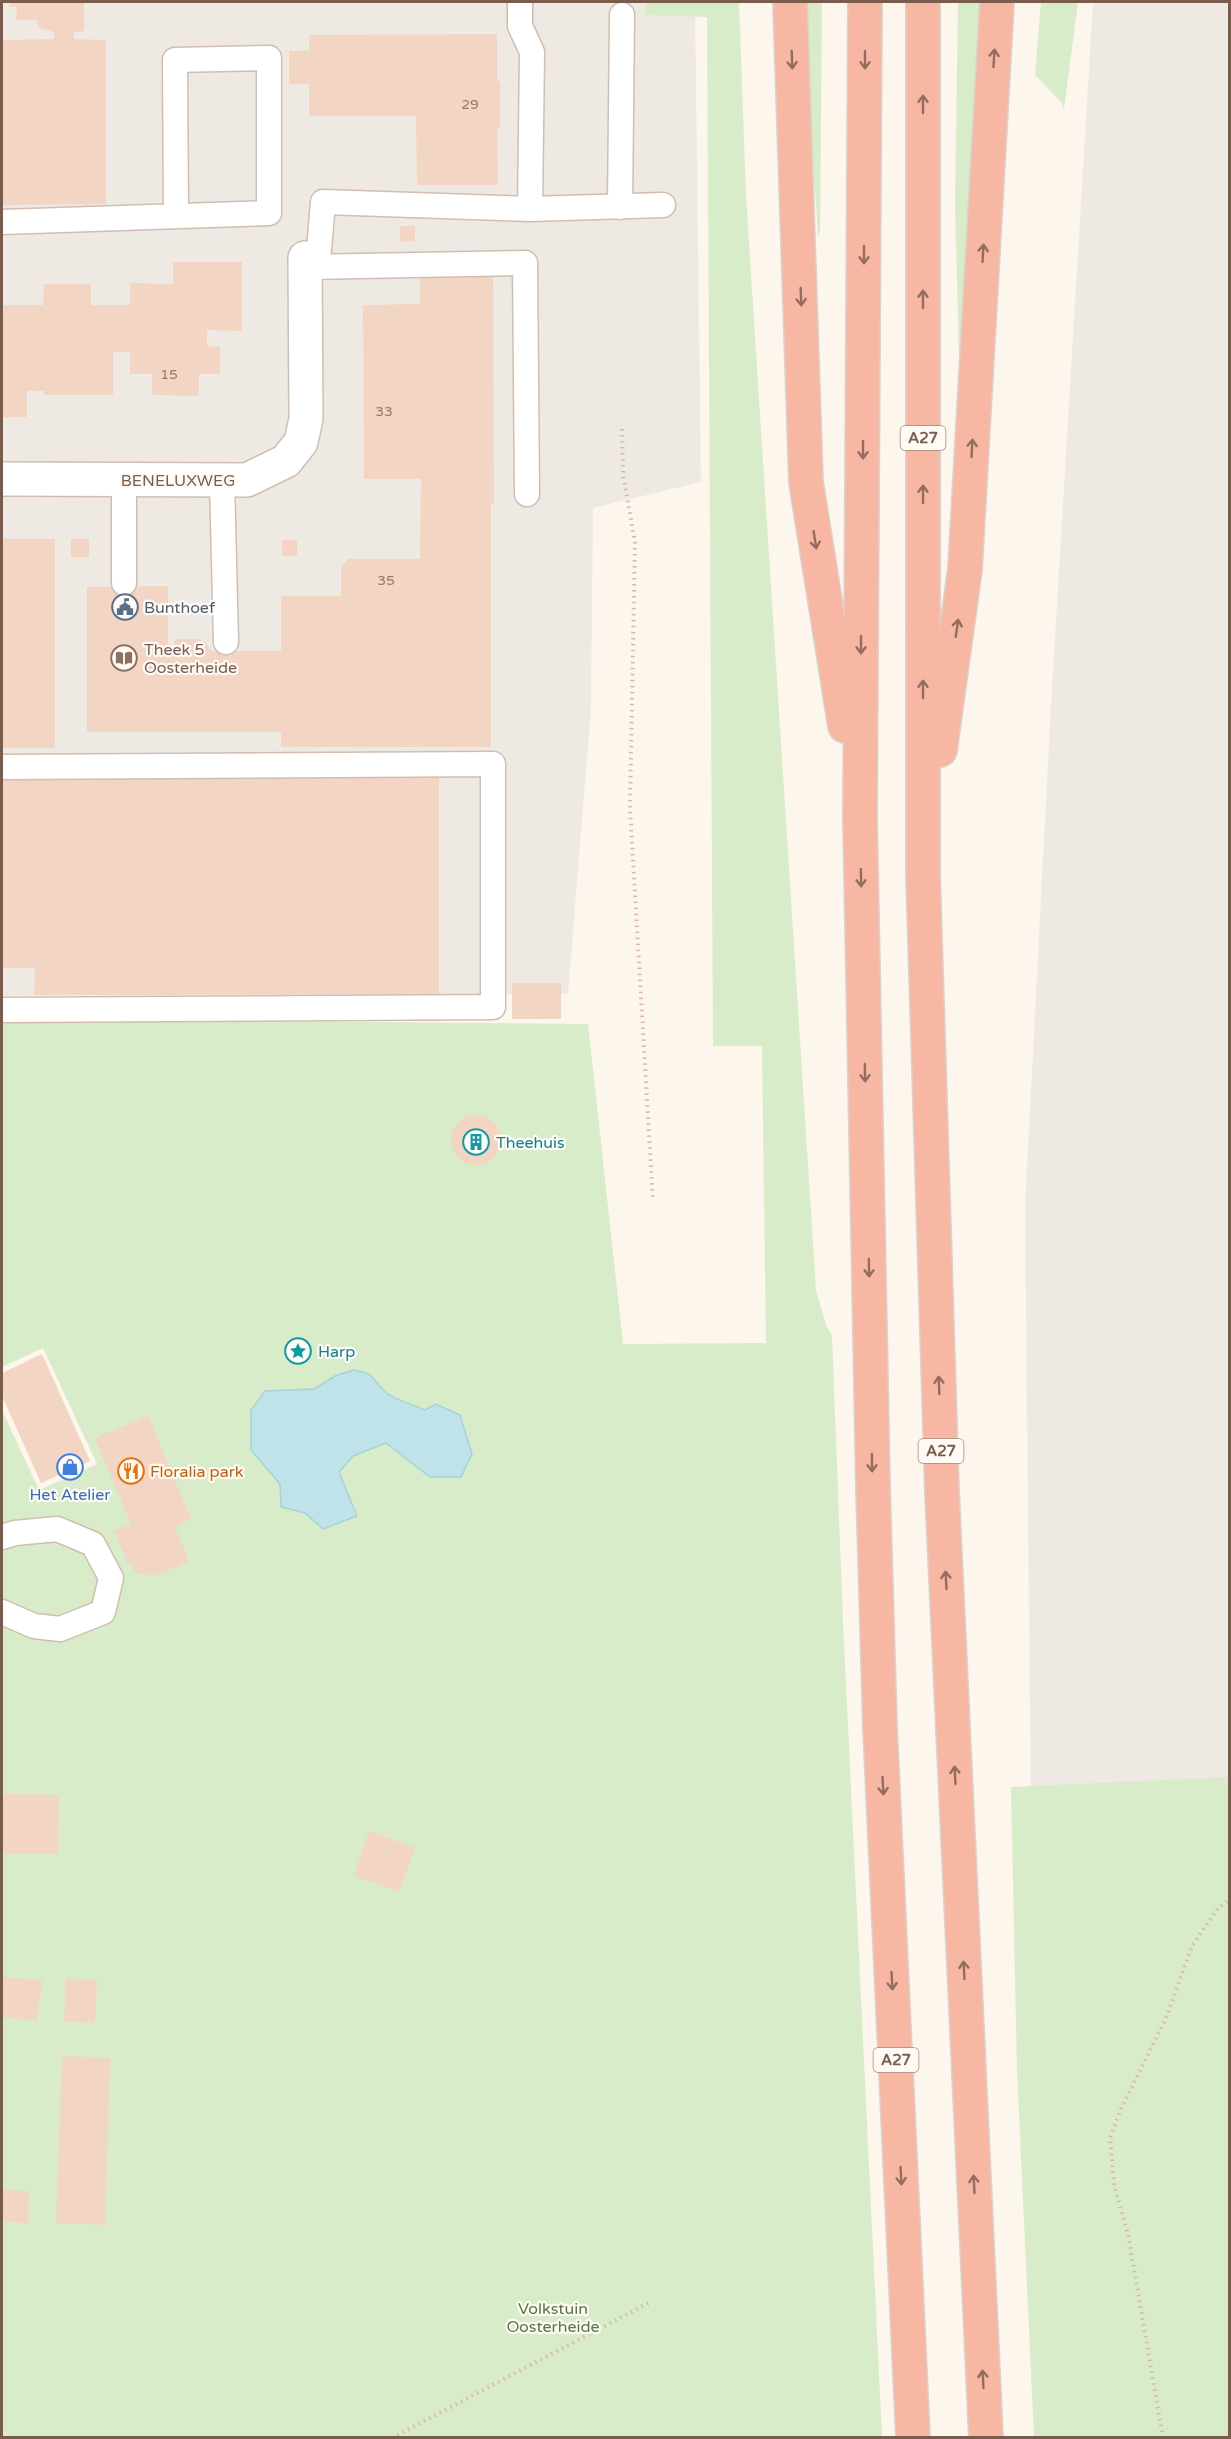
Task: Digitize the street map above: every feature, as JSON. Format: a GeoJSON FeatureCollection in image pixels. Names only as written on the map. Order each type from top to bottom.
{"type":"FeatureCollection","features":[{"type":"Feature","properties":{"kind":"highway","name":"A27"},"geometry":{"type":"LineString","coordinates":[[790,2],[806,482],[860,819]]}},
{"type":"Feature","properties":{"kind":"highway","name":"A27"},"geometry":{"type":"LineString","coordinates":[[865,2],[860,819],[873,1475],[880,1705],[913,2438]]}},
{"type":"Feature","properties":{"kind":"highway","name":"A27"},"geometry":{"type":"LineString","coordinates":[[923,2],[924,873],[942,1503],[986,2438]]}},
{"type":"Feature","properties":{"kind":"highway","name":"A27"},"geometry":{"type":"LineString","coordinates":[[924,873],[965,569],[997,2]]}},
{"type":"Feature","properties":{"kind":"street","name":"BENELUXWEG"},"geometry":{"type":"LineString","coordinates":[[2,479],[247,480],[286,461],[301,442],[306,419],[305,263]]}},
{"type":"Feature","properties":{"kind":"lane"},"geometry":{"type":"LineString","coordinates":[[520,2],[520,26],[532,52],[530,209]]}},
{"type":"Feature","properties":{"kind":"lane"},"geometry":{"type":"LineString","coordinates":[[620,207],[622,15]]}},
{"type":"Feature","properties":{"kind":"lane"},"geometry":{"type":"LineString","coordinates":[[2,222],[269,213],[269,58],[175,60],[176,216]]}},
{"type":"Feature","properties":{"kind":"lane"},"geometry":{"type":"LineString","coordinates":[[305,263],[319,250],[323,202],[530,209],[663,206]]}},
{"type":"Feature","properties":{"kind":"lane"},"geometry":{"type":"LineString","coordinates":[[305,263],[525,262],[527,494]]}},
{"type":"Feature","properties":{"kind":"lane"},"geometry":{"type":"LineString","coordinates":[[124,479],[124,583]]}},
{"type":"Feature","properties":{"kind":"lane"},"geometry":{"type":"LineString","coordinates":[[222,480],[226,642]]}},
{"type":"Feature","properties":{"kind":"lane"},"geometry":{"type":"LineString","coordinates":[[2,766],[493,764],[493,1007],[2,1010]]}},
{"type":"Feature","properties":{"kind":"lane"},"geometry":{"type":"LineString","coordinates":[[2,1537],[15,1533],[57,1528],[93,1544],[111,1578],[103,1612],[60,1629],[34,1626],[2,1612]]}},
{"type":"Feature","properties":{"kind":"path"},"geometry":{"type":"LineString","coordinates":[[622,429],[623,475],[635,542],[630,808],[653,1201]]}},
{"type":"Feature","properties":{"kind":"path"},"geometry":{"type":"LineString","coordinates":[[1164,2438],[1128,2234],[1114,2185],[1110,2138],[1121,2109],[1166,2018],[1192,1946],[1218,1908],[1230,1899]]}},
{"type":"Feature","properties":{"kind":"path"},"geometry":{"type":"LineString","coordinates":[[392,2438],[652,2301]]}},
{"type":"Feature","properties":{"kind":"shaded area"},"geometry":{"type":"Polygon","coordinates":[[[2,2],[695,2],[701,482],[593,508],[591,708],[568,994],[2,996],[2,2]]]}},
{"type":"Feature","properties":{"kind":"shaded area"},"geometry":{"type":"Polygon","coordinates":[[[1093,2],[1229,2],[1229,1801],[1031,1812],[1025,1207],[1051,705],[1093,2]]]}},
{"type":"Feature","properties":{"kind":"green space","name":"Volkstuin Oosterheide"},"geometry":{"type":"Polygon","coordinates":[[[645,2],[739,2],[746,196],[816,1290],[826,1325],[832,1336],[843,1621],[882,2437],[2,2437],[2,1410],[39,1490],[97,1464],[43,1348],[2,1367],[2,1019],[588,1024],[623,1344],[766,1343],[762,1046],[713,1046],[707,17],[645,15],[645,2]],[[335,1376],[314,1389],[293,1392],[280,1484],[281,1507],[305,1513],[323,1529],[339,1472],[353,1456],[386,1443],[388,1395],[381,1387],[335,1376]]]}},
{"type":"Feature","properties":{"kind":"green space"},"geometry":{"type":"Polygon","coordinates":[[[802,2],[822,2],[820,232],[818,235],[802,2]]]}},
{"type":"Feature","properties":{"kind":"green space"},"geometry":{"type":"Polygon","coordinates":[[[958,2],[993,2],[960,395],[955,205],[958,2]]]}},
{"type":"Feature","properties":{"kind":"green space"},"geometry":{"type":"Polygon","coordinates":[[[1041,2],[1078,2],[1064,109],[1061,102],[1035,75],[1041,2]]]}},
{"type":"Feature","properties":{"kind":"green space"},"geometry":{"type":"Polygon","coordinates":[[[1229,1777],[1229,2437],[1034,2437],[1017,2071],[1011,1787],[1229,1777]]]}},
{"type":"Feature","properties":{"kind":"water"},"geometry":{"type":"Polygon","coordinates":[[[353,1370],[371,1376],[383,1390],[401,1401],[425,1410],[436,1404],[460,1415],[472,1454],[461,1477],[430,1477],[386,1443],[353,1456],[339,1472],[357,1516],[323,1529],[305,1513],[281,1507],[280,1484],[251,1450],[251,1410],[265,1391],[314,1389],[335,1376],[353,1370]]]}},
{"type":"Feature","properties":{"kind":"building"},"geometry":{"type":"Polygon","coordinates":[[[10,2],[84,2],[84,31],[74,32],[74,39],[106,40],[106,204],[2,205],[2,40],[54,39],[54,32],[40,29],[36,20],[16,20],[17,6],[10,7],[10,2]]]}},
{"type":"Feature","properties":{"kind":"building"},"geometry":{"type":"Polygon","coordinates":[[[497,34],[497,81],[500,81],[500,127],[497,128],[498,185],[417,185],[416,116],[309,116],[309,84],[289,84],[289,51],[309,51],[309,35],[497,34]]]}},
{"type":"Feature","properties":{"kind":"building"},"geometry":{"type":"Polygon","coordinates":[[[400,226],[415,226],[415,241],[400,242],[400,226]]]}},
{"type":"Feature","properties":{"kind":"building"},"geometry":{"type":"Polygon","coordinates":[[[173,262],[242,262],[242,331],[207,330],[207,346],[220,347],[220,374],[199,374],[199,396],[152,395],[152,374],[130,374],[130,352],[113,352],[113,395],[44,395],[44,391],[27,391],[27,417],[2,417],[2,305],[43,305],[44,284],[91,284],[91,305],[130,305],[130,283],[173,284],[173,262]]]}},
{"type":"Feature","properties":{"kind":"building"},"geometry":{"type":"Polygon","coordinates":[[[420,276],[493,276],[494,504],[491,503],[491,747],[281,747],[281,732],[87,732],[87,587],[168,586],[168,651],[174,651],[174,639],[198,639],[206,642],[211,651],[281,651],[281,596],[341,596],[341,567],[348,559],[420,559],[421,479],[364,479],[363,305],[420,304],[420,276]]]}},
{"type":"Feature","properties":{"kind":"building"},"geometry":{"type":"Polygon","coordinates":[[[2,539],[55,539],[55,748],[2,748],[2,539]]]}},
{"type":"Feature","properties":{"kind":"building"},"geometry":{"type":"Polygon","coordinates":[[[71,539],[89,539],[89,557],[71,557],[71,539]]]}},
{"type":"Feature","properties":{"kind":"building"},"geometry":{"type":"Polygon","coordinates":[[[282,540],[297,540],[297,556],[282,556],[282,540]]]}},
{"type":"Feature","properties":{"kind":"building"},"geometry":{"type":"Polygon","coordinates":[[[439,774],[439,994],[34,995],[35,968],[2,968],[2,775],[439,774]]]}},
{"type":"Feature","properties":{"kind":"building"},"geometry":{"type":"Polygon","coordinates":[[[512,983],[561,983],[561,1019],[512,1019],[512,983]]]}},
{"type":"Feature","properties":{"kind":"building","name":"Theehuis"},"geometry":{"type":"Polygon","coordinates":[[[471,1115],[481,1115],[494,1122],[501,1135],[501,1145],[494,1158],[481,1165],[471,1165],[462,1161],[455,1154],[451,1145],[451,1135],[455,1126],[462,1119],[471,1115]]]}},
{"type":"Feature","properties":{"kind":"building"},"geometry":{"type":"Polygon","coordinates":[[[42,1354],[90,1461],[41,1483],[2,1396],[2,1373],[42,1354]]]}},
{"type":"Feature","properties":{"kind":"building"},"geometry":{"type":"Polygon","coordinates":[[[148,1416],[191,1519],[174,1526],[189,1561],[155,1576],[153,1573],[146,1576],[134,1572],[114,1531],[131,1524],[95,1438],[148,1416]]]}},
{"type":"Feature","properties":{"kind":"building"},"geometry":{"type":"Polygon","coordinates":[[[2,1794],[59,1795],[58,1854],[2,1854],[2,1794]]]}},
{"type":"Feature","properties":{"kind":"building"},"geometry":{"type":"Polygon","coordinates":[[[369,1831],[415,1848],[399,1892],[354,1876],[369,1831]]]}},
{"type":"Feature","properties":{"kind":"building"},"geometry":{"type":"Polygon","coordinates":[[[2,1977],[42,1981],[37,2021],[2,2017],[2,1977]]]}},
{"type":"Feature","properties":{"kind":"building"},"geometry":{"type":"Polygon","coordinates":[[[66,1979],[97,1980],[95,2023],[64,2022],[66,1979]]]}},
{"type":"Feature","properties":{"kind":"building"},"geometry":{"type":"Polygon","coordinates":[[[62,2056],[110,2058],[105,2225],[56,2223],[62,2056]]]}},
{"type":"Feature","properties":{"kind":"building"},"geometry":{"type":"Polygon","coordinates":[[[2,2190],[29,2191],[28,2223],[2,2222],[2,2190]]]}},
{"type":"Feature","properties":{"kind":"place","name":"Bunthoef"},"geometry":{"type":"Point","coordinates":[125,607]}},
{"type":"Feature","properties":{"kind":"place","name":"Theek 5 Oosterheide"},"geometry":{"type":"Point","coordinates":[124,658]}},
{"type":"Feature","properties":{"kind":"place","name":"Theehuis"},"geometry":{"type":"Point","coordinates":[476,1142]}},
{"type":"Feature","properties":{"kind":"place","name":"Harp"},"geometry":{"type":"Point","coordinates":[298,1351]}},
{"type":"Feature","properties":{"kind":"place","name":"Het Atelier"},"geometry":{"type":"Point","coordinates":[70,1467]}},
{"type":"Feature","properties":{"kind":"place","name":"Floralia park"},"geometry":{"type":"Point","coordinates":[131,1471]}}]}
